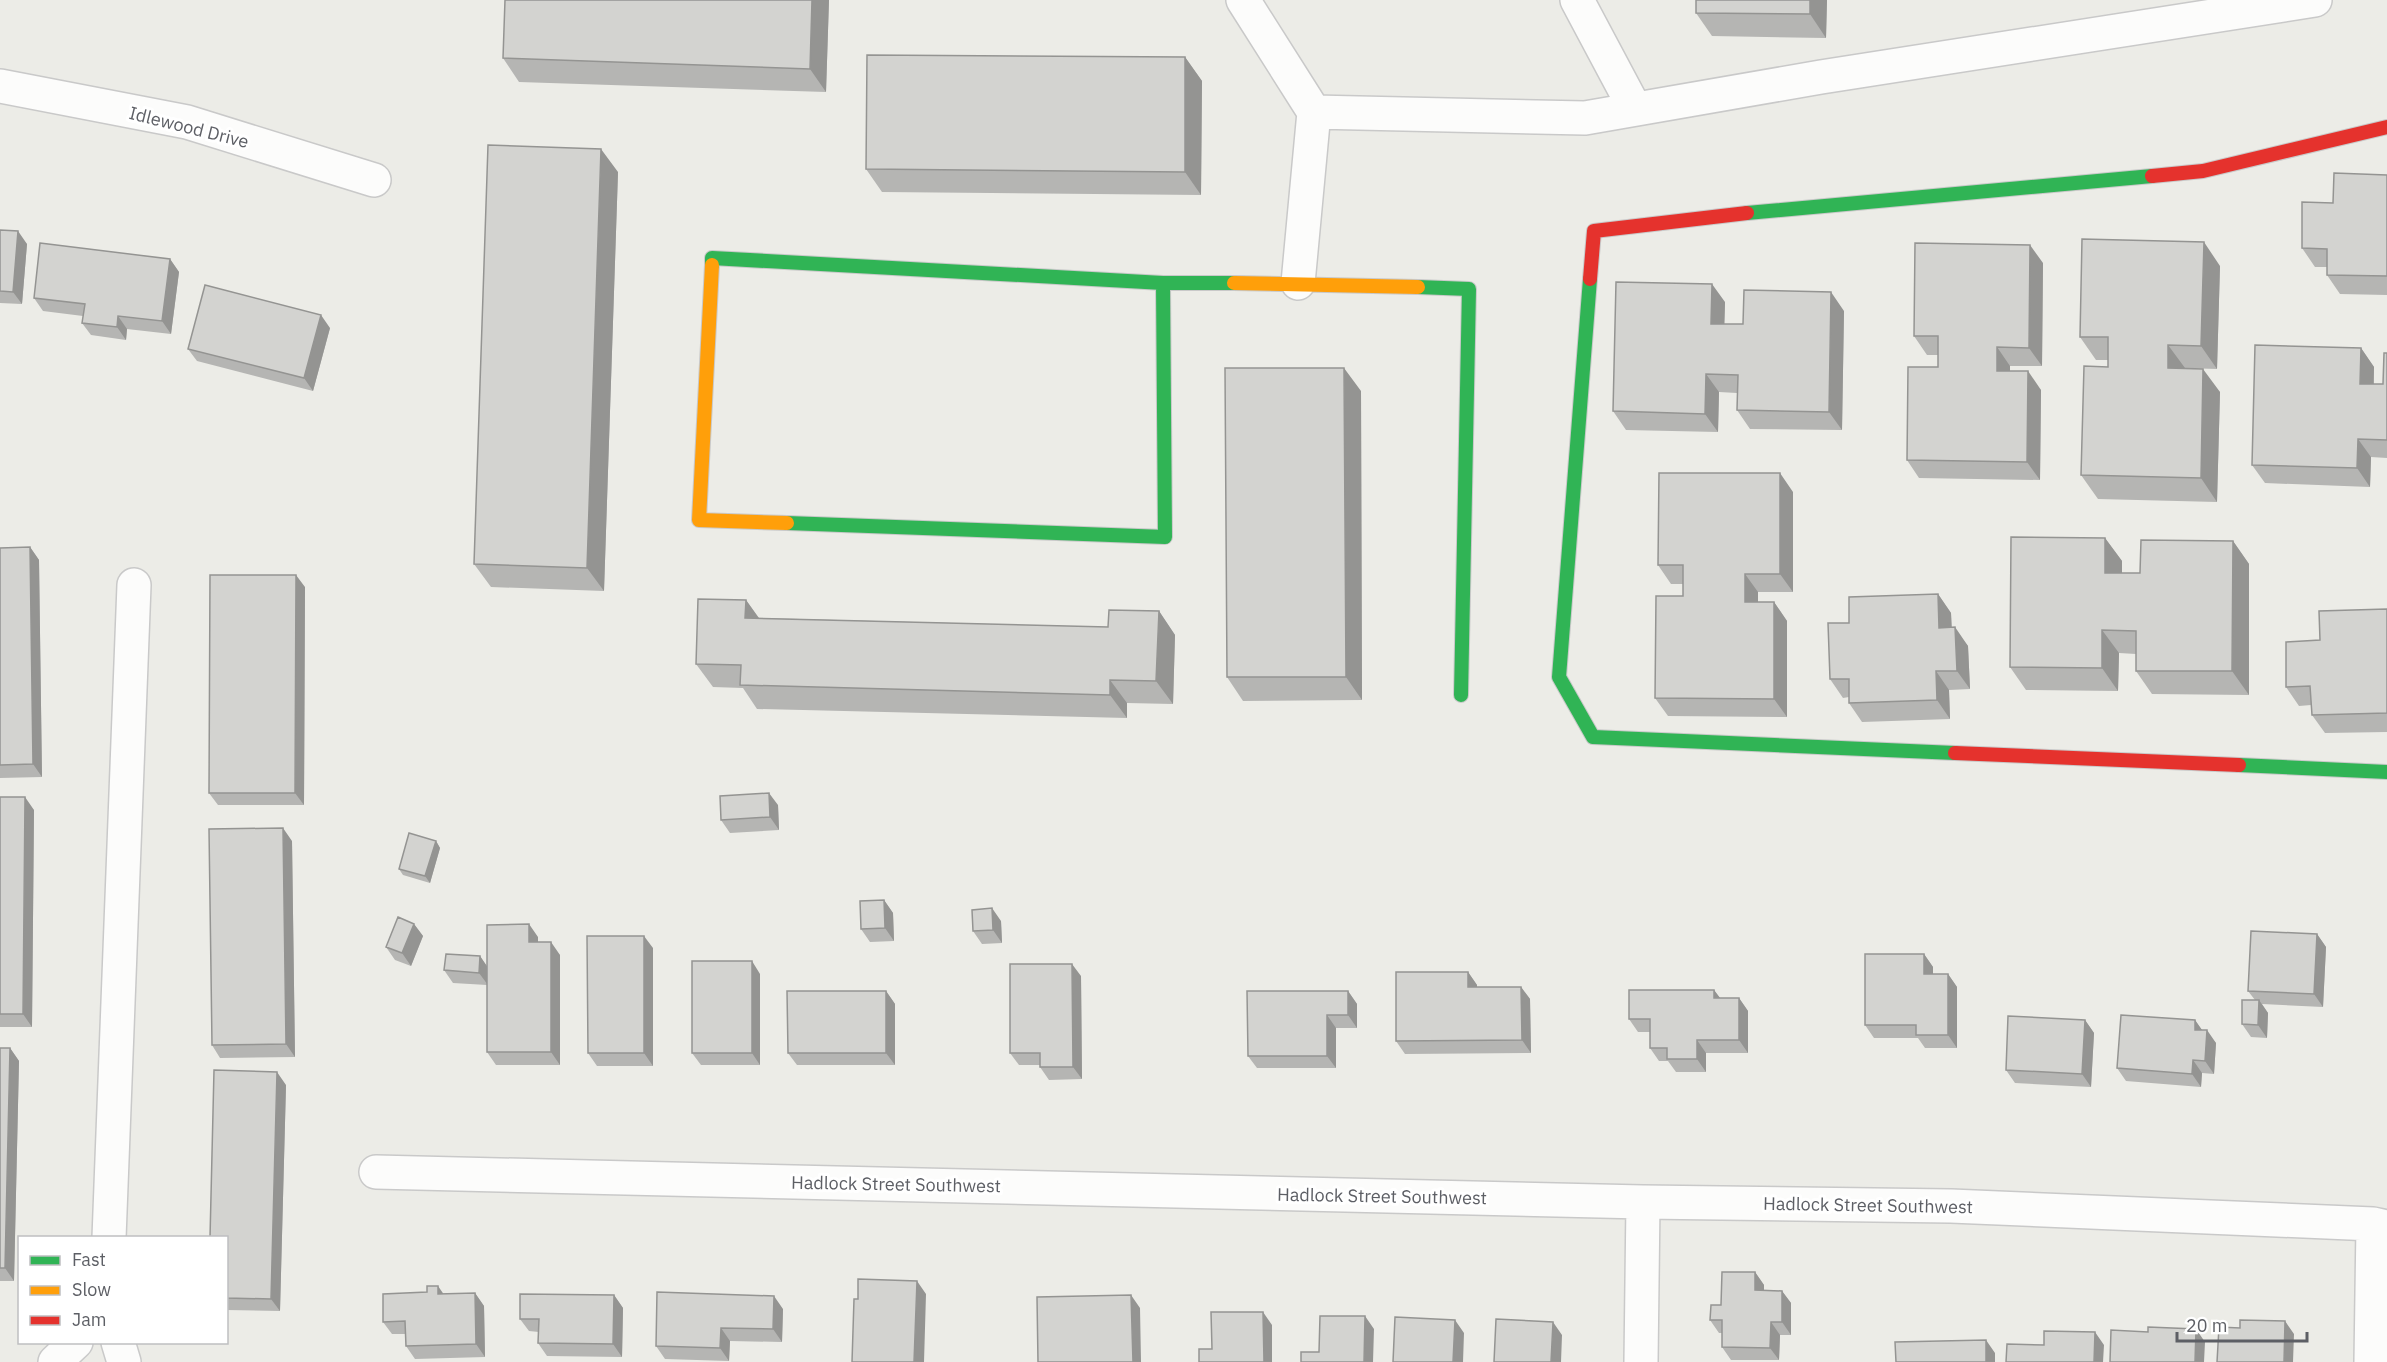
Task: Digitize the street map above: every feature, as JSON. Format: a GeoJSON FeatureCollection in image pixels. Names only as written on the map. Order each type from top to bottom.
{"type":"FeatureCollection","features":[{"type":"Feature","properties":{"kind":"street"},"geometry":{"type":"LineString","coordinates":[[1243,0],[1314,112],[1298,283]]}},
{"type":"Feature","properties":{"kind":"street"},"geometry":{"type":"LineString","coordinates":[[1577,0],[1635,109]]}},
{"type":"Feature","properties":{"kind":"street"},"geometry":{"type":"LineString","coordinates":[[1314,112],[1585,118],[1821,77],[2315,0]]}},
{"type":"Feature","properties":{"kind":"street","name":"Idlewood Drive"},"geometry":{"type":"LineString","coordinates":[[0,86],[187,122],[374,180]]}},
{"type":"Feature","properties":{"kind":"street"},"geometry":{"type":"LineString","coordinates":[[2387,127],[2203,171],[1803,206],[1594,231],[1559,677],[1593,737],[2387,772]]}},
{"type":"Feature","properties":{"kind":"street"},"geometry":{"type":"LineString","coordinates":[[1163,283],[1165,537],[699,520],[712,258],[1163,283],[1298,283],[1469,289],[1461,695]]}},
{"type":"Feature","properties":{"kind":"street"},"geometry":{"type":"LineString","coordinates":[[109,1236],[134,585]]}},
{"type":"Feature","properties":{"kind":"street","name":"Hadlock Street Southwest"},"geometry":{"type":"LineString","coordinates":[[376,1172],[1643,1202],[1951,1206],[2380,1226]]}},
{"type":"Feature","properties":{"kind":"street"},"geometry":{"type":"LineString","coordinates":[[1641,1362],[1643,1202]]}},
{"type":"Feature","properties":{"kind":"street"},"geometry":{"type":"LineString","coordinates":[[2371,1362],[2380,1226]]}},
{"type":"Feature","properties":{"kind":"street"},"geometry":{"type":"LineString","coordinates":[[55,1362],[74,1344]]}},
{"type":"Feature","properties":{"kind":"street"},"geometry":{"type":"LineString","coordinates":[[119,1344],[124,1362]]}},
{"type":"Feature","properties":{"kind":"building"},"geometry":{"type":"Polygon","coordinates":[[[505,0],[812,0],[810,69],[503,58],[505,0]]]}},
{"type":"Feature","properties":{"kind":"building"},"geometry":{"type":"Polygon","coordinates":[[[1696,0],[1810,0],[1810,14],[1696,13],[1696,0]]]}},
{"type":"Feature","properties":{"kind":"building"},"geometry":{"type":"Polygon","coordinates":[[[867,55],[1185,57],[1185,172],[866,169],[867,55]]]}},
{"type":"Feature","properties":{"kind":"building"},"geometry":{"type":"Polygon","coordinates":[[[488,145],[601,149],[587,568],[474,564],[488,145]]]}},
{"type":"Feature","properties":{"kind":"building"},"geometry":{"type":"Polygon","coordinates":[[[2334,173],[2387,175],[2387,276],[2327,275],[2327,249],[2302,248],[2302,202],[2333,203],[2334,173]]]}},
{"type":"Feature","properties":{"kind":"building"},"geometry":{"type":"Polygon","coordinates":[[[0,230],[18,231],[13,292],[0,291],[0,230]]]}},
{"type":"Feature","properties":{"kind":"building"},"geometry":{"type":"Polygon","coordinates":[[[2082,239],[2204,242],[2201,346],[2168,345],[2168,368],[2203,369],[2201,478],[2081,475],[2084,366],[2108,367],[2108,337],[2080,337],[2082,239]]]}},
{"type":"Feature","properties":{"kind":"building"},"geometry":{"type":"Polygon","coordinates":[[[40,243],[170,259],[162,321],[118,316],[117,327],[82,323],[85,304],[34,298],[40,243]]]}},
{"type":"Feature","properties":{"kind":"building"},"geometry":{"type":"Polygon","coordinates":[[[1915,243],[2030,245],[2029,348],[1997,347],[1997,371],[2028,371],[2027,462],[1907,460],[1908,367],[1938,367],[1938,336],[1914,336],[1915,243]]]}},
{"type":"Feature","properties":{"kind":"building"},"geometry":{"type":"Polygon","coordinates":[[[1616,282],[1712,284],[1711,324],[1743,324],[1744,290],[1831,292],[1829,412],[1737,410],[1738,375],[1706,374],[1705,414],[1613,411],[1616,282]]]}},
{"type":"Feature","properties":{"kind":"building"},"geometry":{"type":"Polygon","coordinates":[[[205,285],[321,315],[304,378],[188,349],[205,285]]]}},
{"type":"Feature","properties":{"kind":"building"},"geometry":{"type":"Polygon","coordinates":[[[2255,345],[2361,348],[2360,384],[2383,384],[2384,353],[2387,353],[2387,440],[2358,439],[2357,468],[2252,465],[2255,345]]]}},
{"type":"Feature","properties":{"kind":"building"},"geometry":{"type":"Polygon","coordinates":[[[1225,368],[1344,368],[1346,677],[1227,677],[1225,368]]]}},
{"type":"Feature","properties":{"kind":"building"},"geometry":{"type":"Polygon","coordinates":[[[1659,473],[1780,473],[1780,574],[1745,574],[1745,602],[1774,602],[1774,699],[1655,698],[1656,596],[1683,596],[1683,565],[1658,565],[1659,473]]]}},
{"type":"Feature","properties":{"kind":"building"},"geometry":{"type":"Polygon","coordinates":[[[2011,537],[2105,538],[2105,573],[2140,573],[2141,540],[2233,541],[2232,671],[2136,671],[2136,631],[2102,630],[2102,668],[2010,667],[2011,537]]]}},
{"type":"Feature","properties":{"kind":"building"},"geometry":{"type":"Polygon","coordinates":[[[30,547],[33,764],[0,765],[0,548],[30,547]]]}},
{"type":"Feature","properties":{"kind":"building"},"geometry":{"type":"Polygon","coordinates":[[[210,575],[296,575],[295,793],[209,793],[210,575]]]}},
{"type":"Feature","properties":{"kind":"building"},"geometry":{"type":"Polygon","coordinates":[[[1938,594],[1939,628],[1955,627],[1957,671],[1936,671],[1937,700],[1849,703],[1849,679],[1830,679],[1828,623],[1849,623],[1849,597],[1938,594]]]}},
{"type":"Feature","properties":{"kind":"building"},"geometry":{"type":"Polygon","coordinates":[[[698,599],[746,600],[745,618],[1108,627],[1109,610],[1159,611],[1156,681],[1110,680],[1110,695],[740,685],[741,665],[696,664],[698,599]]]}},
{"type":"Feature","properties":{"kind":"building"},"geometry":{"type":"Polygon","coordinates":[[[2387,609],[2387,713],[2312,715],[2310,686],[2286,687],[2286,642],[2320,640],[2319,611],[2387,609]]]}},
{"type":"Feature","properties":{"kind":"building"},"geometry":{"type":"Polygon","coordinates":[[[769,793],[770,817],[721,820],[720,796],[769,793]]]}},
{"type":"Feature","properties":{"kind":"building"},"geometry":{"type":"Polygon","coordinates":[[[0,797],[25,797],[23,1014],[0,1014],[0,797]]]}},
{"type":"Feature","properties":{"kind":"building"},"geometry":{"type":"Polygon","coordinates":[[[283,828],[286,1044],[212,1045],[209,829],[283,828]]]}},
{"type":"Feature","properties":{"kind":"building"},"geometry":{"type":"Polygon","coordinates":[[[409,833],[436,841],[425,876],[399,869],[409,833]]]}},
{"type":"Feature","properties":{"kind":"building"},"geometry":{"type":"Polygon","coordinates":[[[884,900],[885,928],[861,929],[860,901],[884,900]]]}},
{"type":"Feature","properties":{"kind":"building"},"geometry":{"type":"Polygon","coordinates":[[[992,908],[993,930],[973,931],[972,910],[992,908]]]}},
{"type":"Feature","properties":{"kind":"building"},"geometry":{"type":"Polygon","coordinates":[[[398,917],[414,924],[402,953],[386,947],[398,917]]]}},
{"type":"Feature","properties":{"kind":"building"},"geometry":{"type":"Polygon","coordinates":[[[529,924],[529,942],[551,942],[551,1052],[487,1052],[487,925],[529,924]]]}},
{"type":"Feature","properties":{"kind":"building"},"geometry":{"type":"Polygon","coordinates":[[[2251,931],[2317,934],[2314,994],[2248,991],[2251,931]]]}},
{"type":"Feature","properties":{"kind":"building"},"geometry":{"type":"Polygon","coordinates":[[[587,936],[644,936],[644,1053],[588,1053],[587,936]]]}},
{"type":"Feature","properties":{"kind":"building"},"geometry":{"type":"Polygon","coordinates":[[[446,954],[480,956],[479,973],[444,970],[446,954]]]}},
{"type":"Feature","properties":{"kind":"building"},"geometry":{"type":"Polygon","coordinates":[[[1865,954],[1924,954],[1924,974],[1948,974],[1948,1035],[1916,1035],[1916,1025],[1865,1025],[1865,954]]]}},
{"type":"Feature","properties":{"kind":"building"},"geometry":{"type":"Polygon","coordinates":[[[692,961],[752,961],[752,1053],[692,1053],[692,961]]]}},
{"type":"Feature","properties":{"kind":"building"},"geometry":{"type":"Polygon","coordinates":[[[1010,964],[1072,964],[1073,1067],[1040,1067],[1040,1053],[1010,1053],[1010,964]]]}},
{"type":"Feature","properties":{"kind":"building"},"geometry":{"type":"Polygon","coordinates":[[[1396,972],[1468,972],[1468,987],[1521,987],[1522,1040],[1396,1041],[1396,972]]]}},
{"type":"Feature","properties":{"kind":"building"},"geometry":{"type":"Polygon","coordinates":[[[1629,990],[1714,990],[1714,998],[1739,998],[1739,1040],[1697,1040],[1697,1059],[1667,1059],[1667,1048],[1650,1048],[1650,1019],[1629,1019],[1629,990]]]}},
{"type":"Feature","properties":{"kind":"building"},"geometry":{"type":"Polygon","coordinates":[[[787,991],[886,991],[886,1053],[788,1053],[787,991]]]}},
{"type":"Feature","properties":{"kind":"building"},"geometry":{"type":"Polygon","coordinates":[[[1247,991],[1348,991],[1348,1015],[1327,1015],[1327,1056],[1248,1056],[1247,991]]]}},
{"type":"Feature","properties":{"kind":"building"},"geometry":{"type":"Polygon","coordinates":[[[2242,1000],[2259,1000],[2258,1025],[2242,1024],[2242,1000]]]}},
{"type":"Feature","properties":{"kind":"building"},"geometry":{"type":"Polygon","coordinates":[[[2121,1015],[2195,1020],[2195,1030],[2207,1030],[2205,1061],[2193,1060],[2192,1074],[2117,1068],[2121,1015]]]}},
{"type":"Feature","properties":{"kind":"building"},"geometry":{"type":"Polygon","coordinates":[[[2008,1016],[2085,1020],[2082,1074],[2006,1070],[2008,1016]]]}},
{"type":"Feature","properties":{"kind":"building"},"geometry":{"type":"Polygon","coordinates":[[[0,1048],[10,1048],[5,1268],[0,1268],[0,1048]]]}},
{"type":"Feature","properties":{"kind":"building"},"geometry":{"type":"Polygon","coordinates":[[[214,1070],[277,1072],[271,1299],[228,1298],[228,1236],[210,1236],[214,1070]]]}},
{"type":"Feature","properties":{"kind":"building"},"geometry":{"type":"Polygon","coordinates":[[[1722,1272],[1755,1272],[1755,1290],[1782,1291],[1782,1322],[1771,1322],[1770,1348],[1722,1347],[1722,1320],[1710,1320],[1711,1305],[1721,1305],[1722,1272]]]}},
{"type":"Feature","properties":{"kind":"building"},"geometry":{"type":"Polygon","coordinates":[[[858,1279],[917,1281],[914,1362],[852,1362],[854,1299],[858,1299],[858,1279]]]}},
{"type":"Feature","properties":{"kind":"building"},"geometry":{"type":"Polygon","coordinates":[[[427,1286],[438,1286],[438,1294],[475,1293],[476,1344],[406,1346],[405,1321],[383,1322],[383,1294],[427,1292],[427,1286]]]}},
{"type":"Feature","properties":{"kind":"building"},"geometry":{"type":"Polygon","coordinates":[[[657,1292],[774,1296],[773,1329],[721,1328],[720,1348],[656,1346],[657,1292]]]}},
{"type":"Feature","properties":{"kind":"building"},"geometry":{"type":"Polygon","coordinates":[[[520,1294],[614,1295],[613,1344],[538,1343],[539,1319],[520,1319],[520,1294]]]}},
{"type":"Feature","properties":{"kind":"building"},"geometry":{"type":"Polygon","coordinates":[[[1131,1295],[1133,1362],[1038,1362],[1037,1297],[1131,1295]]]}},
{"type":"Feature","properties":{"kind":"building"},"geometry":{"type":"Polygon","coordinates":[[[1211,1312],[1263,1312],[1264,1362],[1199,1362],[1199,1349],[1212,1349],[1211,1312]]]}},
{"type":"Feature","properties":{"kind":"building"},"geometry":{"type":"Polygon","coordinates":[[[1320,1316],[1365,1316],[1364,1362],[1301,1362],[1301,1352],[1319,1352],[1320,1316]]]}},
{"type":"Feature","properties":{"kind":"building"},"geometry":{"type":"Polygon","coordinates":[[[1395,1317],[1455,1320],[1453,1362],[1393,1362],[1395,1317]]]}},
{"type":"Feature","properties":{"kind":"building"},"geometry":{"type":"Polygon","coordinates":[[[1496,1319],[1553,1322],[1551,1362],[1494,1362],[1496,1319]]]}},
{"type":"Feature","properties":{"kind":"building"},"geometry":{"type":"Polygon","coordinates":[[[2240,1320],[2285,1321],[2284,1362],[2217,1362],[2219,1327],[2240,1328],[2240,1320]]]}},
{"type":"Feature","properties":{"kind":"building"},"geometry":{"type":"Polygon","coordinates":[[[2148,1327],[2196,1329],[2195,1362],[2110,1362],[2111,1330],[2148,1332],[2148,1327]]]}},
{"type":"Feature","properties":{"kind":"building"},"geometry":{"type":"Polygon","coordinates":[[[2044,1331],[2095,1332],[2094,1362],[2006,1362],[2007,1344],[2044,1345],[2044,1331]]]}},
{"type":"Feature","properties":{"kind":"building"},"geometry":{"type":"Polygon","coordinates":[[[1986,1340],[1986,1362],[1896,1362],[1895,1342],[1986,1340]]]}},
{"type":"Feature","properties":{"kind":"traffic: fast"},"geometry":{"type":"LineString","coordinates":[[1747,213],[2152,176]]}},
{"type":"Feature","properties":{"kind":"traffic: fast"},"geometry":{"type":"LineString","coordinates":[[712,265],[712,258],[1163,283],[1234,283]]}},
{"type":"Feature","properties":{"kind":"traffic: fast"},"geometry":{"type":"LineString","coordinates":[[1590,279],[1559,677],[1593,737],[1955,753]]}},
{"type":"Feature","properties":{"kind":"traffic: fast"},"geometry":{"type":"LineString","coordinates":[[787,523],[1165,537],[1163,283]]}},
{"type":"Feature","properties":{"kind":"traffic: fast"},"geometry":{"type":"LineString","coordinates":[[1418,287],[1469,289],[1461,695]]}},
{"type":"Feature","properties":{"kind":"traffic: fast"},"geometry":{"type":"LineString","coordinates":[[2239,765],[2387,772]]}},
{"type":"Feature","properties":{"kind":"traffic: slow"},"geometry":{"type":"LineString","coordinates":[[712,265],[699,520],[787,523]]}},
{"type":"Feature","properties":{"kind":"traffic: slow"},"geometry":{"type":"LineString","coordinates":[[1234,283],[1418,287]]}},
{"type":"Feature","properties":{"kind":"traffic: jam"},"geometry":{"type":"LineString","coordinates":[[2152,176],[2203,171],[2387,127]]}},
{"type":"Feature","properties":{"kind":"traffic: jam"},"geometry":{"type":"LineString","coordinates":[[1590,279],[1594,231],[1747,213]]}},
{"type":"Feature","properties":{"kind":"traffic: jam"},"geometry":{"type":"LineString","coordinates":[[1955,753],[2239,765]]}}]}
